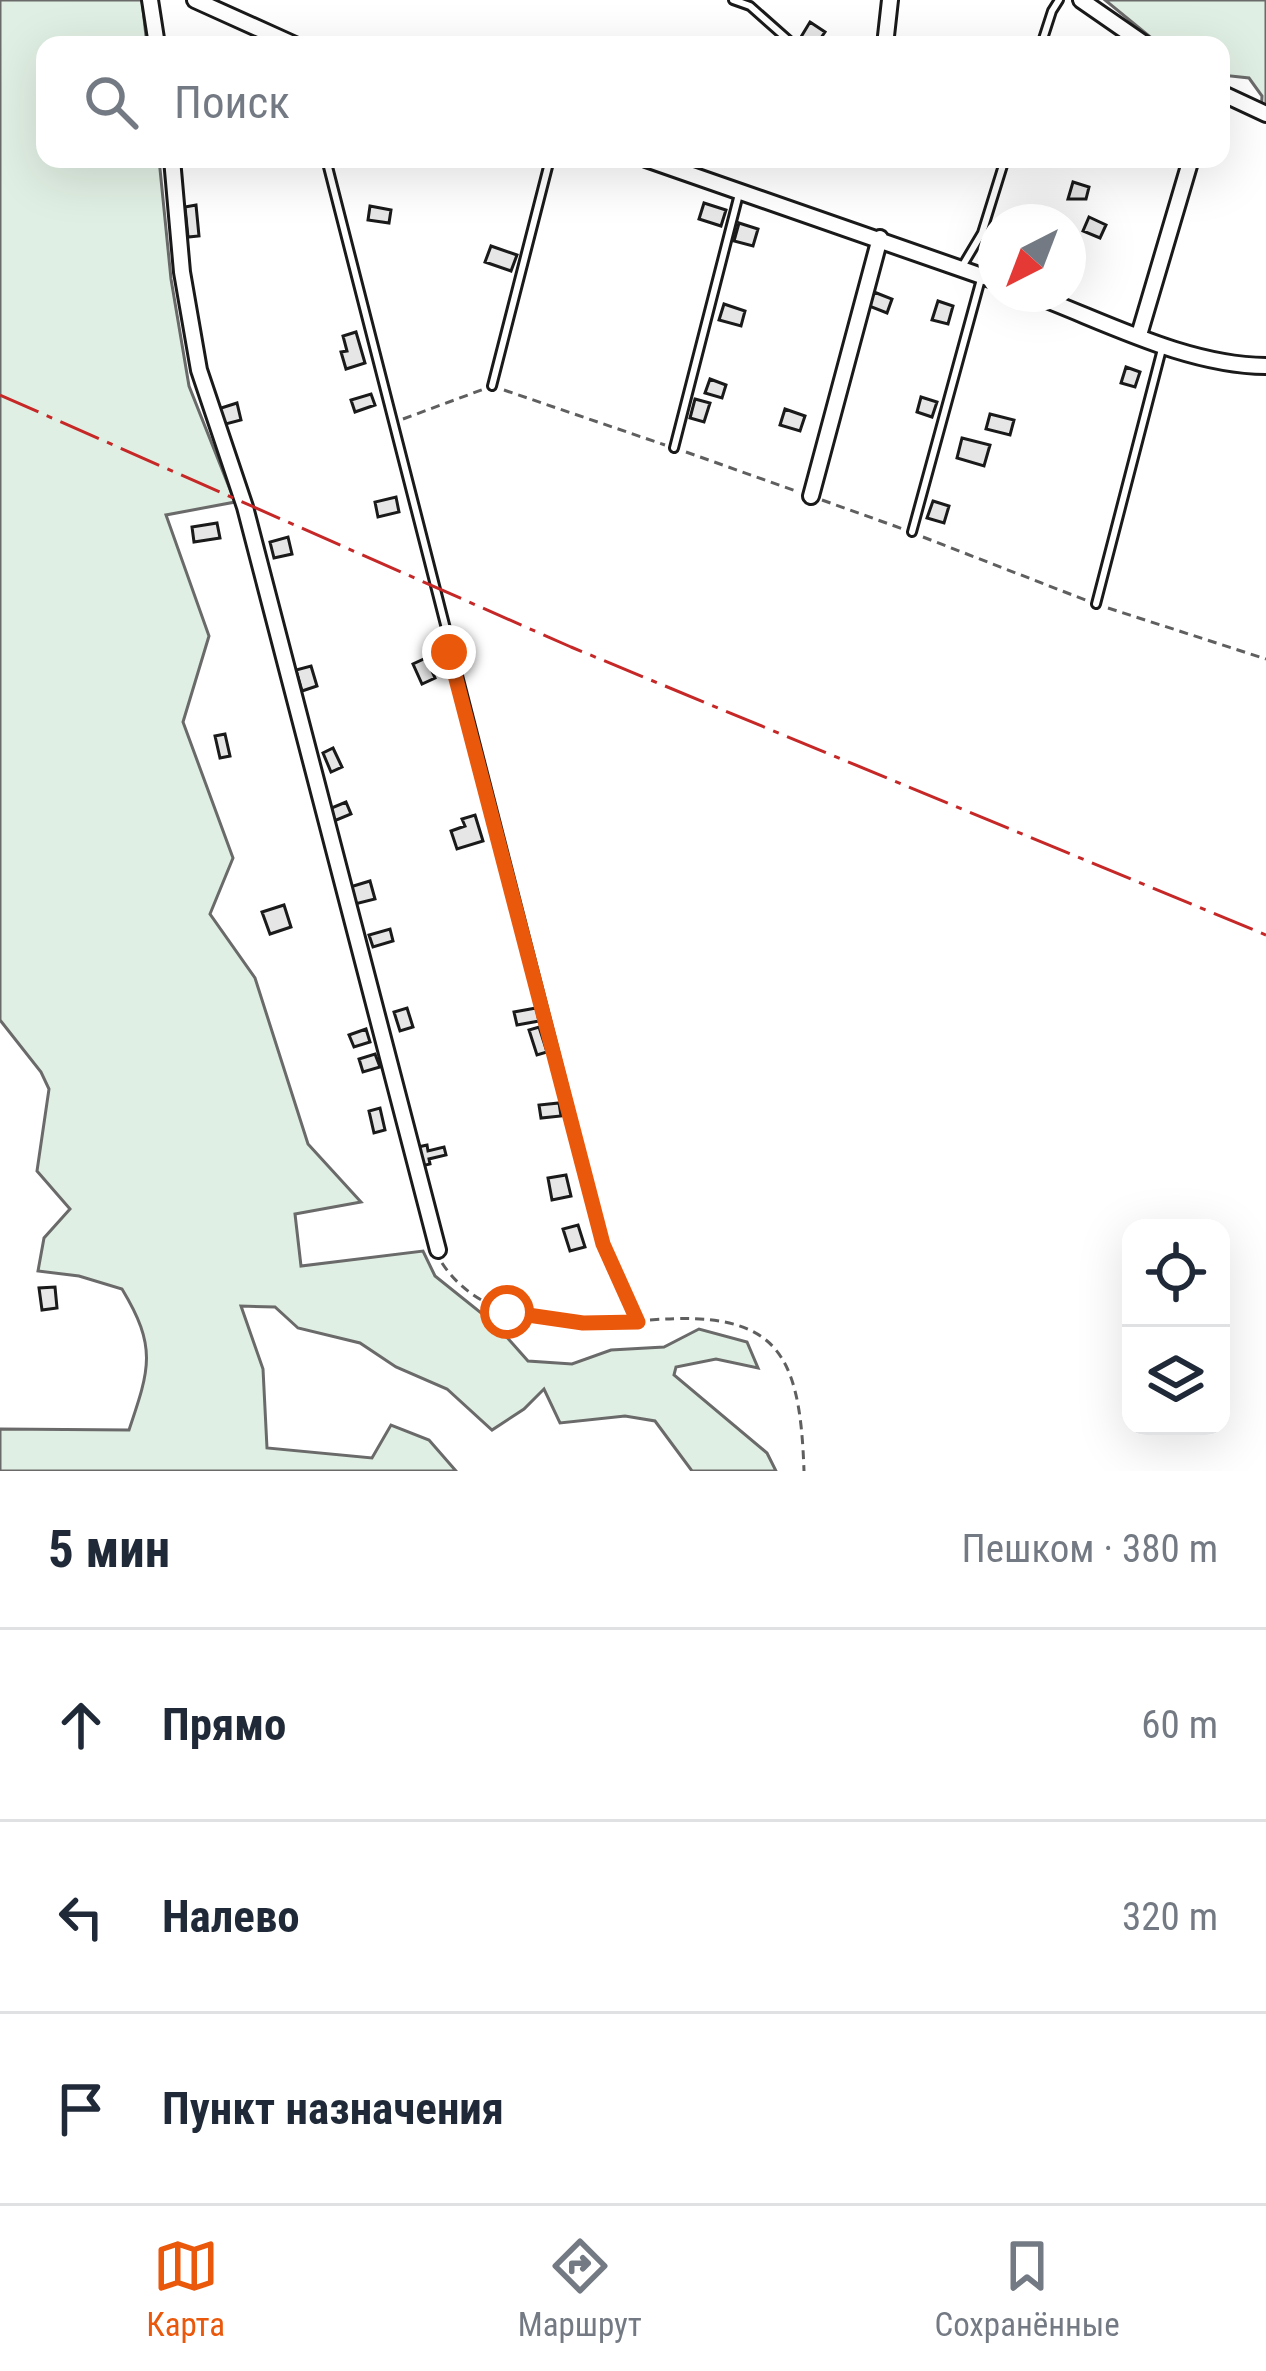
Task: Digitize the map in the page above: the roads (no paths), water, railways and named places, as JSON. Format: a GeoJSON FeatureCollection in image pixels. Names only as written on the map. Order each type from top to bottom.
{"type":"FeatureCollection","features":[{"type":"Feature","properties":{"kind":"street"},"geometry":{"type":"LineString","coordinates":[[150,0],[156,36]]}},
{"type":"Feature","properties":{"kind":"street"},"geometry":{"type":"LineString","coordinates":[[195,0],[275,36]]}},
{"type":"Feature","properties":{"kind":"street"},"geometry":{"type":"LineString","coordinates":[[886,36],[890,0]]}},
{"type":"Feature","properties":{"kind":"street"},"geometry":{"type":"LineString","coordinates":[[1081,0],[1133,36]]}},
{"type":"Feature","properties":{"kind":"street"},"geometry":{"type":"LineString","coordinates":[[1230,97],[1266,114]]}},
{"type":"Feature","properties":{"kind":"street"},"geometry":{"type":"LineString","coordinates":[[173,168],[182,272],[199,370],[245,507],[438,1250]]}},
{"type":"Feature","properties":{"kind":"street"},"geometry":{"type":"LineString","coordinates":[[672,168],[978,274]]}},
{"type":"Feature","properties":{"kind":"street"},"geometry":{"type":"LineString","coordinates":[[1139,335],[1188,168]]}},
{"type":"Feature","properties":{"kind":"street"},"geometry":{"type":"LineString","coordinates":[[811,496],[880,238]]}},
{"type":"Feature","properties":{"kind":"street"},"geometry":{"type":"LineString","coordinates":[[1078,312],[1221,362],[1266,366]]}},
{"type":"Feature","properties":{"kind":"lane"},"geometry":{"type":"LineString","coordinates":[[733,0],[750,6],[784,36]]}},
{"type":"Feature","properties":{"kind":"lane"},"geometry":{"type":"LineString","coordinates":[[1044,36],[1059,0]]}},
{"type":"Feature","properties":{"kind":"lane"},"geometry":{"type":"LineString","coordinates":[[328,168],[603,1244],[638,1322]]}},
{"type":"Feature","properties":{"kind":"lane"},"geometry":{"type":"LineString","coordinates":[[492,386],[548,168]]}},
{"type":"Feature","properties":{"kind":"lane"},"geometry":{"type":"LineString","coordinates":[[962,268],[982,233],[1002,168]]}},
{"type":"Feature","properties":{"kind":"lane"},"geometry":{"type":"LineString","coordinates":[[674,448],[740,191]]}},
{"type":"Feature","properties":{"kind":"lane"},"geometry":{"type":"LineString","coordinates":[[912,532],[979,312]]}},
{"type":"Feature","properties":{"kind":"lane"},"geometry":{"type":"LineString","coordinates":[[1096,604],[1163,345]]}}]}
